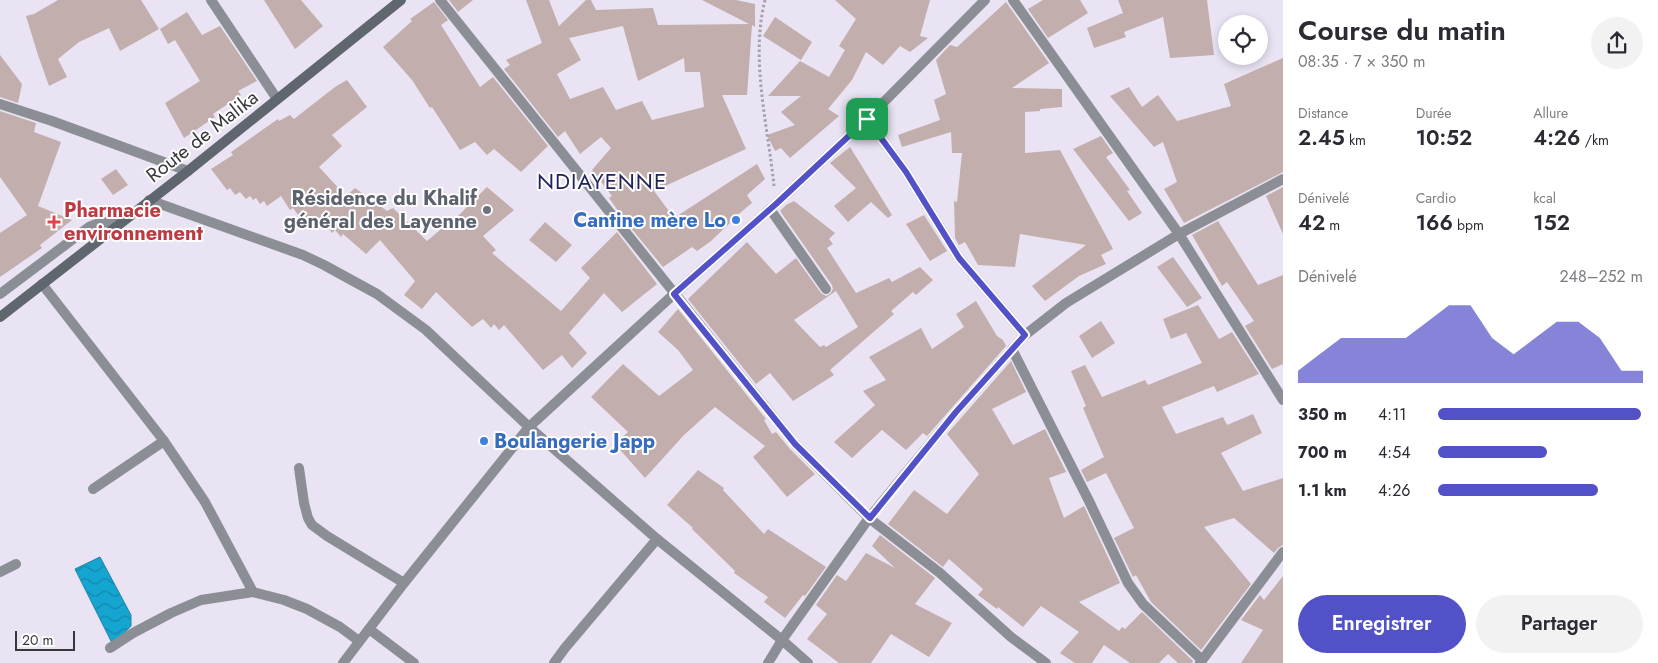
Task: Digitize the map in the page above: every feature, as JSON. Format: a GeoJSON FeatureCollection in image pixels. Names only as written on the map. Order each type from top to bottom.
{"type":"FeatureCollection","features":[{"type":"Feature","properties":{"kind":"main road","name":"Route de Malika"},"geometry":{"type":"LineString","coordinates":[[0,317],[188,171],[401,0]]}},
{"type":"Feature","properties":{"kind":"street"},"geometry":{"type":"LineString","coordinates":[[212,0],[277,99]]}},
{"type":"Feature","properties":{"kind":"street"},"geometry":{"type":"LineString","coordinates":[[440,0],[795,444],[870,518],[940,573],[1011,637],[1046,663]]}},
{"type":"Feature","properties":{"kind":"street"},"geometry":{"type":"LineString","coordinates":[[343,663],[404,583],[529,427],[867,119],[985,0]]}},
{"type":"Feature","properties":{"kind":"street"},"geometry":{"type":"LineString","coordinates":[[1013,0],[1179,234],[1283,400]]}},
{"type":"Feature","properties":{"kind":"street"},"geometry":{"type":"LineString","coordinates":[[0,104],[188,171]]}},
{"type":"Feature","properties":{"kind":"street"},"geometry":{"type":"LineString","coordinates":[[867,119],[906,172],[959,258],[1025,335]]}},
{"type":"Feature","properties":{"kind":"street"},"geometry":{"type":"LineString","coordinates":[[768,663],[782,640],[870,518],[956,412],[1025,335],[1066,303],[1179,234],[1283,179]]}},
{"type":"Feature","properties":{"kind":"street"},"geometry":{"type":"LineString","coordinates":[[149,200],[302,255],[376,294],[426,330],[529,427],[657,539],[808,663]]}},
{"type":"Feature","properties":{"kind":"street"},"geometry":{"type":"LineString","coordinates":[[773,206],[826,289]]}},
{"type":"Feature","properties":{"kind":"street"},"geometry":{"type":"LineString","coordinates":[[0,294],[89,227],[104,222],[120,223]]}},
{"type":"Feature","properties":{"kind":"street"},"geometry":{"type":"LineString","coordinates":[[42,284],[164,441],[205,502],[253,592]]}},
{"type":"Feature","properties":{"kind":"street"},"geometry":{"type":"LineString","coordinates":[[1012,348],[1128,583],[1143,604],[1201,661],[1283,552]]}},
{"type":"Feature","properties":{"kind":"street"},"geometry":{"type":"LineString","coordinates":[[93,489],[164,441]]}},
{"type":"Feature","properties":{"kind":"street"},"geometry":{"type":"LineString","coordinates":[[299,468],[304,503],[312,525],[404,583]]}},
{"type":"Feature","properties":{"kind":"street"},"geometry":{"type":"LineString","coordinates":[[554,663],[657,539]]}},
{"type":"Feature","properties":{"kind":"street"},"geometry":{"type":"LineString","coordinates":[[0,572],[16,564]]}},
{"type":"Feature","properties":{"kind":"street"},"geometry":{"type":"LineString","coordinates":[[110,648],[171,612],[200,600],[253,592],[284,600],[307,609],[340,627],[359,641]]}},
{"type":"Feature","properties":{"kind":"street"},"geometry":{"type":"LineString","coordinates":[[369,629],[414,663]]}},
{"type":"Feature","properties":{"kind":"path"},"geometry":{"type":"LineString","coordinates":[[765,0],[760,18],[762,104],[773,206]]}},
{"type":"Feature","properties":{"kind":"water"},"geometry":{"type":"Polygon","coordinates":[[[100,557],[131,615],[131,626],[113,645],[75,569],[100,557]]]}},
{"type":"Feature","properties":{"kind":"building"},"geometry":{"type":"Polygon","coordinates":[[[58,0],[141,0],[159,29],[120,51],[109,28],[79,42],[58,59],[67,77],[49,86],[26,16],[34,14],[58,0]]]}},
{"type":"Feature","properties":{"kind":"building"},"geometry":{"type":"Polygon","coordinates":[[[264,0],[301,0],[323,26],[295,49],[264,0]]]}},
{"type":"Feature","properties":{"kind":"building"},"geometry":{"type":"Polygon","coordinates":[[[449,0],[473,0],[458,12],[449,0]]]}},
{"type":"Feature","properties":{"kind":"building"},"geometry":{"type":"Polygon","coordinates":[[[526,0],[549,0],[559,26],[586,0],[591,0],[596,10],[653,8],[658,25],[749,24],[702,0],[736,0],[755,4],[755,27],[752,25],[747,95],[722,95],[746,149],[654,191],[674,218],[757,164],[765,179],[747,195],[752,203],[729,222],[711,241],[697,251],[692,247],[663,267],[626,222],[609,198],[612,196],[592,170],[611,148],[601,137],[580,154],[565,131],[558,137],[504,69],[510,65],[506,60],[542,43],[526,0]],[[623,26],[569,38],[581,60],[557,74],[570,99],[603,87],[616,110],[642,101],[652,120],[704,107],[700,72],[685,72],[684,58],[638,81],[623,26]]]}},
{"type":"Feature","properties":{"kind":"building"},"geometry":{"type":"Polygon","coordinates":[[[835,0],[930,0],[920,36],[928,38],[910,52],[900,46],[883,65],[866,52],[852,80],[828,109],[839,116],[790,158],[781,148],[775,151],[767,135],[795,125],[781,112],[801,96],[768,96],[800,61],[829,77],[845,50],[839,46],[856,19],[835,0]]]}},
{"type":"Feature","properties":{"kind":"building"},"geometry":{"type":"Polygon","coordinates":[[[1043,0],[1080,0],[1088,13],[1048,38],[1028,9],[1043,0]]]}},
{"type":"Feature","properties":{"kind":"building"},"geometry":{"type":"Polygon","coordinates":[[[1118,0],[1207,0],[1214,55],[1170,58],[1163,17],[1124,32],[1126,37],[1094,48],[1087,28],[1123,13],[1118,0]]]}},
{"type":"Feature","properties":{"kind":"building"},"geometry":{"type":"Polygon","coordinates":[[[434,2],[448,20],[441,25],[480,87],[493,77],[548,146],[521,172],[494,149],[487,155],[475,142],[460,150],[412,80],[383,47],[412,21],[410,19],[434,2]]]}},
{"type":"Feature","properties":{"kind":"building"},"geometry":{"type":"Polygon","coordinates":[[[1006,2],[1049,63],[1012,88],[1062,89],[1062,107],[1025,112],[1025,153],[1060,150],[1113,249],[1101,255],[1106,264],[1079,276],[1045,301],[1032,286],[1086,245],[1020,234],[1015,267],[978,265],[965,242],[959,245],[955,238],[954,201],[957,202],[962,153],[952,153],[951,132],[902,147],[898,135],[940,120],[934,100],[946,94],[936,60],[950,45],[957,47],[1006,2]]]}},
{"type":"Feature","properties":{"kind":"building"},"geometry":{"type":"Polygon","coordinates":[[[187,12],[202,35],[220,26],[257,81],[238,91],[241,95],[213,114],[215,117],[184,138],[165,103],[200,81],[175,40],[168,44],[160,29],[187,12]]]}},
{"type":"Feature","properties":{"kind":"building"},"geometry":{"type":"Polygon","coordinates":[[[775,17],[812,42],[801,60],[763,36],[775,17]]]}},
{"type":"Feature","properties":{"kind":"building"},"geometry":{"type":"Polygon","coordinates":[[[0,55],[22,84],[18,103],[0,97],[0,55]]]}},
{"type":"Feature","properties":{"kind":"building"},"geometry":{"type":"Polygon","coordinates":[[[1283,58],[1283,172],[1184,223],[1164,189],[1177,182],[1163,142],[1154,147],[1110,96],[1129,87],[1142,107],[1158,95],[1177,121],[1231,106],[1224,84],[1283,58]]]}},
{"type":"Feature","properties":{"kind":"building"},"geometry":{"type":"Polygon","coordinates":[[[347,80],[367,107],[332,135],[342,146],[319,167],[346,196],[355,188],[387,211],[393,208],[427,241],[455,219],[487,187],[514,210],[483,236],[496,250],[492,253],[561,311],[590,278],[581,268],[617,232],[657,284],[622,312],[604,293],[569,333],[587,353],[572,368],[562,355],[543,370],[504,325],[499,330],[494,324],[491,328],[483,319],[472,327],[436,292],[422,309],[404,295],[415,281],[380,240],[366,254],[343,234],[341,237],[335,230],[332,233],[327,226],[324,228],[316,219],[309,223],[304,217],[301,219],[293,208],[290,210],[281,196],[267,206],[264,201],[260,204],[256,198],[253,200],[250,196],[246,199],[240,192],[235,195],[230,188],[227,190],[211,169],[233,155],[231,152],[278,119],[279,121],[290,115],[294,119],[347,80]]]}},
{"type":"Feature","properties":{"kind":"building"},"geometry":{"type":"Polygon","coordinates":[[[0,111],[36,123],[34,132],[61,142],[38,206],[72,220],[40,245],[42,248],[0,277],[0,233],[27,215],[0,177],[0,111]]]}},
{"type":"Feature","properties":{"kind":"building"},"geometry":{"type":"Polygon","coordinates":[[[1101,136],[1113,153],[1106,157],[1130,190],[1127,191],[1142,213],[1129,221],[1073,149],[1101,136]]]}},
{"type":"Feature","properties":{"kind":"building"},"geometry":{"type":"Polygon","coordinates":[[[850,147],[892,215],[888,218],[871,202],[848,222],[834,206],[856,188],[830,163],[850,147]]]}},
{"type":"Feature","properties":{"kind":"building"},"geometry":{"type":"Polygon","coordinates":[[[116,169],[128,185],[113,195],[101,179],[116,169]]]}},
{"type":"Feature","properties":{"kind":"building"},"geometry":{"type":"Polygon","coordinates":[[[1283,187],[1283,234],[1266,196],[1283,187]]]}},
{"type":"Feature","properties":{"kind":"building"},"geometry":{"type":"Polygon","coordinates":[[[794,201],[835,233],[829,239],[833,244],[827,248],[856,293],[889,278],[892,282],[920,267],[933,280],[916,295],[913,292],[891,311],[894,314],[830,370],[834,375],[793,401],[770,373],[756,384],[688,299],[747,242],[776,274],[796,258],[821,293],[826,296],[830,294],[833,289],[832,285],[780,211],[794,201]],[[836,291],[794,320],[820,347],[824,345],[826,347],[858,327],[836,291]]]}},
{"type":"Feature","properties":{"kind":"building"},"geometry":{"type":"Polygon","coordinates":[[[924,215],[947,251],[930,261],[906,224],[924,215]]]}},
{"type":"Feature","properties":{"kind":"building"},"geometry":{"type":"Polygon","coordinates":[[[1218,221],[1258,285],[1283,275],[1283,364],[1272,369],[1245,326],[1254,321],[1227,282],[1222,286],[1192,235],[1218,221]]]}},
{"type":"Feature","properties":{"kind":"building"},"geometry":{"type":"Polygon","coordinates":[[[545,222],[572,245],[556,262],[529,240],[545,222]]]}},
{"type":"Feature","properties":{"kind":"building"},"geometry":{"type":"Polygon","coordinates":[[[1173,257],[1202,298],[1187,307],[1157,267],[1173,257]]]}},
{"type":"Feature","properties":{"kind":"building"},"geometry":{"type":"Polygon","coordinates":[[[976,301],[997,336],[1003,340],[1006,346],[927,436],[923,433],[906,450],[882,430],[852,458],[834,442],[875,405],[863,391],[886,380],[869,357],[921,328],[932,349],[964,327],[956,314],[976,301]]]}},
{"type":"Feature","properties":{"kind":"building"},"geometry":{"type":"Polygon","coordinates":[[[1198,305],[1219,339],[1232,332],[1259,374],[1217,392],[1214,386],[1162,407],[1176,434],[1223,417],[1227,425],[1253,414],[1262,433],[1221,453],[1243,491],[1283,478],[1283,545],[1274,553],[1234,518],[1204,527],[1251,584],[1201,650],[1151,602],[1136,575],[1133,577],[1114,538],[1134,528],[1106,473],[1087,482],[1081,470],[1104,457],[1083,408],[1086,406],[1071,371],[1085,365],[1102,397],[1145,380],[1148,385],[1202,363],[1186,333],[1171,339],[1163,319],[1198,305]]]}},
{"type":"Feature","properties":{"kind":"building"},"geometry":{"type":"Polygon","coordinates":[[[678,309],[766,419],[764,420],[772,434],[776,432],[815,474],[787,497],[753,457],[765,446],[715,407],[684,435],[645,478],[615,444],[628,432],[591,397],[623,364],[659,396],[693,370],[678,350],[658,332],[678,309]]]}},
{"type":"Feature","properties":{"kind":"building"},"geometry":{"type":"Polygon","coordinates":[[[1101,321],[1115,343],[1092,358],[1079,336],[1101,321]]]}},
{"type":"Feature","properties":{"kind":"building"},"geometry":{"type":"Polygon","coordinates":[[[1011,361],[1026,392],[992,409],[1013,445],[1045,429],[1066,472],[1049,478],[1064,518],[1084,506],[1120,583],[1079,602],[1119,631],[1122,627],[1125,629],[1142,612],[1193,661],[1192,663],[1178,663],[1168,654],[1159,663],[1130,663],[1104,645],[1092,663],[1075,663],[1060,653],[1079,632],[1041,606],[1023,627],[998,607],[997,609],[978,595],[983,589],[949,559],[943,567],[888,524],[914,490],[947,514],[979,474],[947,434],[1011,361]]]}},
{"type":"Feature","properties":{"kind":"building"},"geometry":{"type":"Polygon","coordinates":[[[698,470],[724,488],[723,490],[764,534],[768,529],[826,567],[805,596],[803,595],[785,618],[764,602],[768,597],[734,573],[735,571],[693,528],[667,505],[698,470]]]}},
{"type":"Feature","properties":{"kind":"building"},"geometry":{"type":"Polygon","coordinates":[[[880,535],[935,578],[915,604],[952,623],[929,657],[891,634],[871,663],[839,663],[807,639],[827,614],[816,605],[837,575],[846,581],[866,553],[895,568],[872,546],[880,535]]]}},
{"type":"Feature","properties":{"kind":"building"},"geometry":{"type":"Polygon","coordinates":[[[1283,576],[1283,663],[1241,663],[1263,630],[1241,620],[1260,595],[1264,600],[1283,576]]]}},
{"type":"Feature","properties":{"kind":"place","name":"Résidence du Khalif général des Layenne"},"geometry":{"type":"Point","coordinates":[487,210]}},
{"type":"Feature","properties":{"kind":"place","name":"Cantine mère Lo"},"geometry":{"type":"Point","coordinates":[736,220]}},
{"type":"Feature","properties":{"kind":"place","name":"Pharmacie environnement"},"geometry":{"type":"Point","coordinates":[54,222]}},
{"type":"Feature","properties":{"kind":"place","name":"Boulangerie Japp"},"geometry":{"type":"Point","coordinates":[484,441]}},
{"type":"Feature","properties":{"kind":"district","name":"NDIAYENNE"},"geometry":{"type":"Point","coordinates":[602,181]}},
{"type":"Feature","properties":{"kind":"route"},"geometry":{"type":"LineString","coordinates":[[867,119],[906,172],[959,258],[1025,335],[956,412],[870,518],[795,444],[674,294],[776,204],[867,119]]}}]}
